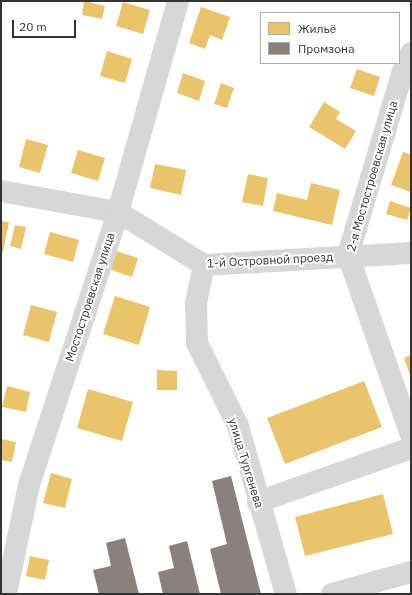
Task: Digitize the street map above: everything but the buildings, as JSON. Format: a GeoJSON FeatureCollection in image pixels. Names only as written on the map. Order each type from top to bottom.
{"type":"FeatureCollection","features":[{"type":"Feature","properties":{"kind":"street","name":"Мостостроевская улица"},"geometry":{"type":"LineString","coordinates":[[6,594],[29,485],[118,212],[178,1]]}},
{"type":"Feature","properties":{"kind":"street","name":"2-я Мостостроевская улица"},"geometry":{"type":"LineString","coordinates":[[411,53],[402,74],[348,255],[411,435]]}},
{"type":"Feature","properties":{"kind":"street","name":"1-й Островной проезд"},"geometry":{"type":"LineString","coordinates":[[1,191],[118,212],[204,265],[348,255],[411,253]]}},
{"type":"Feature","properties":{"kind":"street","name":"улица Тургенева"},"geometry":{"type":"LineString","coordinates":[[204,265],[196,302],[197,343],[238,426],[258,502],[286,594]]}},
{"type":"Feature","properties":{"kind":"street"},"geometry":{"type":"LineString","coordinates":[[258,502],[411,448]]}},
{"type":"Feature","properties":{"kind":"street"},"geometry":{"type":"LineString","coordinates":[[332,594],[411,572]]}}]}
